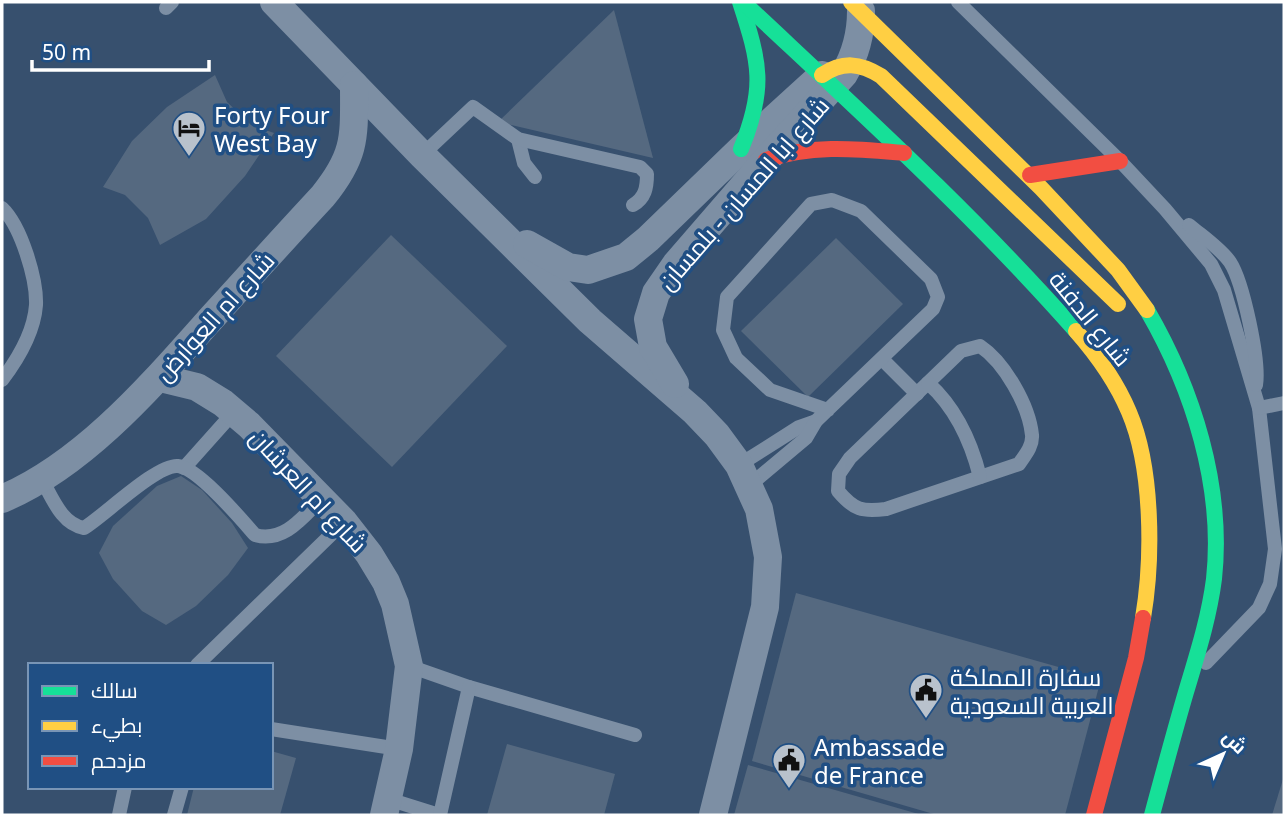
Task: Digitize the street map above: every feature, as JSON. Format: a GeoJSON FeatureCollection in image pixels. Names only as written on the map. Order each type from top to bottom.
{"type":"FeatureCollection","features":[{"type":"Feature","properties":{"kind":"main road","name":"شارع الدفنة"},"geometry":{"type":"LineString","coordinates":[[742,2],[904,153],[1030,279],[1093,350],[1130,414],[1140,448],[1150,520],[1145,606],[1136,658],[1094,815]]}},
{"type":"Feature","properties":{"kind":"main road"},"geometry":{"type":"LineString","coordinates":[[742,2],[755,48],[761,83],[753,155],[815,148],[904,153]]}},
{"type":"Feature","properties":{"kind":"main road","name":"شارع الدفنة"},"geometry":{"type":"LineString","coordinates":[[856,6],[918,63],[1030,175],[1125,278],[1170,353],[1187,394],[1209,478],[1215,566],[1209,610],[1152,815]]}},
{"type":"Feature","properties":{"kind":"main road"},"geometry":{"type":"LineString","coordinates":[[851,63],[863,65],[881,76],[1170,353]]}},
{"type":"Feature","properties":{"kind":"main road"},"geometry":{"type":"LineString","coordinates":[[1030,175],[1120,161]]}},
{"type":"Feature","properties":{"kind":"street","name":"شارع ابا المسان - بلمسان"},"geometry":{"type":"LineString","coordinates":[[274,2],[422,155],[498,227],[590,321],[695,412],[717,435],[745,475],[765,533],[768,583],[765,607],[713,815]]}},
{"type":"Feature","properties":{"kind":"street","name":"شارع ابا المسان - بلمسان"},"geometry":{"type":"LineString","coordinates":[[498,227],[568,267],[587,270],[626,257],[753,155],[828,81],[851,63],[859,37],[856,6]]}},
{"type":"Feature","properties":{"kind":"street","name":"شارع ام العوارض"},"geometry":{"type":"LineString","coordinates":[[5,490],[41,478],[74,456],[160,378],[338,177],[349,157],[352,141],[354,85]]}},
{"type":"Feature","properties":{"kind":"street","name":"شارع ابا المسان - بلمسان"},"geometry":{"type":"LineString","coordinates":[[695,412],[653,346],[648,319],[656,293],[753,155]]}},
{"type":"Feature","properties":{"kind":"street","name":"شارع ام العرشان"},"geometry":{"type":"LineString","coordinates":[[160,378],[197,387],[234,412],[344,522],[369,554],[386,582],[395,604],[409,666],[399,750],[386,807]]}},
{"type":"Feature","properties":{"kind":"lane"},"geometry":{"type":"LineString","coordinates":[[958,2],[1166,209],[1199,248],[1220,279],[1236,323],[1257,401],[1279,565],[1259,608],[1189,682]]}},
{"type":"Feature","properties":{"kind":"lane"},"geometry":{"type":"LineString","coordinates":[[422,155],[473,107],[518,139],[640,167],[647,174],[647,187],[641,201],[633,205]]}},
{"type":"Feature","properties":{"kind":"lane"},"geometry":{"type":"LineString","coordinates":[[518,139],[524,163],[535,177]]}},
{"type":"Feature","properties":{"kind":"lane"},"geometry":{"type":"LineString","coordinates":[[745,475],[806,438],[816,421],[828,410],[882,359],[933,309],[938,297],[931,279],[860,211],[832,200],[811,204],[727,297],[723,330],[736,358],[770,390],[828,410]]}},
{"type":"Feature","properties":{"kind":"lane"},"geometry":{"type":"LineString","coordinates":[[2,208],[28,251],[36,305],[25,344],[2,380]]}},
{"type":"Feature","properties":{"kind":"lane"},"geometry":{"type":"LineString","coordinates":[[980,346],[990,353],[1003,369],[1022,402],[1033,436],[1029,451],[1019,464],[886,509],[865,512],[849,503],[838,491],[839,474],[850,458],[928,383],[961,351],[980,346]]}},
{"type":"Feature","properties":{"kind":"lane"},"geometry":{"type":"LineString","coordinates":[[882,359],[917,394]]}},
{"type":"Feature","properties":{"kind":"lane"},"geometry":{"type":"LineString","coordinates":[[928,383],[944,398],[962,428],[974,453],[980,477]]}},
{"type":"Feature","properties":{"kind":"lane"},"geometry":{"type":"LineString","coordinates":[[1257,401],[1284,404]]}},
{"type":"Feature","properties":{"kind":"lane"},"geometry":{"type":"LineString","coordinates":[[184,468],[234,412]]}},
{"type":"Feature","properties":{"kind":"lane"},"geometry":{"type":"LineString","coordinates":[[745,475],[799,427],[816,421]]}},
{"type":"Feature","properties":{"kind":"lane"},"geometry":{"type":"LineString","coordinates":[[41,478],[67,520],[75,527],[84,528],[158,472],[169,467],[184,468],[213,490],[255,535],[264,537],[290,529],[321,499]]}},
{"type":"Feature","properties":{"kind":"lane"},"geometry":{"type":"LineString","coordinates":[[199,663],[344,522]]}},
{"type":"Feature","properties":{"kind":"lane"},"geometry":{"type":"LineString","coordinates":[[409,666],[469,687],[635,734]]}},
{"type":"Feature","properties":{"kind":"lane"},"geometry":{"type":"LineString","coordinates":[[386,807],[439,815],[469,687]]}},
{"type":"Feature","properties":{"kind":"lane"},"geometry":{"type":"LineString","coordinates":[[273,729],[399,750]]}},
{"type":"Feature","properties":{"kind":"lane"},"geometry":{"type":"LineString","coordinates":[[118,815],[124,789]]}},
{"type":"Feature","properties":{"kind":"lane"},"geometry":{"type":"LineString","coordinates":[[174,815],[181,789]]}},
{"type":"Feature","properties":{"kind":"building"},"geometry":{"type":"Polygon","coordinates":[[[614,10],[653,158],[498,122],[614,10]]]}},
{"type":"Feature","properties":{"kind":"building","name":"Forty Four West Bay"},"geometry":{"type":"Polygon","coordinates":[[[215,75],[227,102],[251,125],[274,133],[245,176],[206,219],[160,245],[148,218],[125,195],[103,187],[132,141],[167,107],[215,75]]]}},
{"type":"Feature","properties":{"kind":"building"},"geometry":{"type":"Polygon","coordinates":[[[391,235],[507,346],[392,467],[276,356],[391,235]]]}},
{"type":"Feature","properties":{"kind":"building"},"geometry":{"type":"Polygon","coordinates":[[[836,238],[903,304],[808,397],[741,331],[836,238]]]}},
{"type":"Feature","properties":{"kind":"building"},"geometry":{"type":"Polygon","coordinates":[[[181,476],[202,490],[232,523],[248,548],[228,575],[196,606],[166,625],[142,611],[113,579],[99,553],[113,526],[157,486],[181,476]]]}},
{"type":"Feature","properties":{"kind":"building","name":"سفارة المملكة العربية السعودية"},"geometry":{"type":"Polygon","coordinates":[[[796,593],[1101,679],[1065,815],[937,815],[752,761],[796,593]]]}},
{"type":"Feature","properties":{"kind":"building"},"geometry":{"type":"Polygon","coordinates":[[[507,744],[615,774],[604,815],[487,815],[507,744]]]}},
{"type":"Feature","properties":{"kind":"building"},"geometry":{"type":"Polygon","coordinates":[[[273,752],[296,758],[280,815],[187,815],[194,789],[273,789],[273,752]]]}},
{"type":"Feature","properties":{"kind":"building","name":"Ambassade de France"},"geometry":{"type":"Polygon","coordinates":[[[748,765],[922,815],[734,815],[748,765]]]}},
{"type":"Feature","properties":{"kind":"building"},"geometry":{"type":"Polygon","coordinates":[[[1284,776],[1284,815],[1272,815],[1284,776]]]}},
{"type":"Feature","properties":{"kind":"traffic: fast"},"geometry":{"type":"LineString","coordinates":[[740,2],[756,59],[757,76],[754,109],[741,149]]}},
{"type":"Feature","properties":{"kind":"traffic: fast"},"geometry":{"type":"LineString","coordinates":[[743,2],[997,245],[1076,331]]}},
{"type":"Feature","properties":{"kind":"traffic: fast"},"geometry":{"type":"LineString","coordinates":[[1147,310],[1178,372],[1202,440],[1214,509],[1216,544],[1214,579],[1206,622],[1152,815]]}},
{"type":"Feature","properties":{"kind":"traffic: slow"},"geometry":{"type":"LineString","coordinates":[[851,2],[1041,188],[1118,270],[1147,310]]}},
{"type":"Feature","properties":{"kind":"traffic: slow"},"geometry":{"type":"LineString","coordinates":[[822,75],[837,67],[852,65],[866,68],[881,76],[1118,304]]}},
{"type":"Feature","properties":{"kind":"traffic: slow"},"geometry":{"type":"LineString","coordinates":[[1076,331],[1099,359],[1124,401],[1143,460],[1149,514],[1148,569],[1143,618]]}},
{"type":"Feature","properties":{"kind":"traffic: jam"},"geometry":{"type":"LineString","coordinates":[[766,160],[817,150],[852,149],[904,153]]}},
{"type":"Feature","properties":{"kind":"traffic: jam"},"geometry":{"type":"LineString","coordinates":[[1030,175],[1120,161]]}},
{"type":"Feature","properties":{"kind":"traffic: jam"},"geometry":{"type":"LineString","coordinates":[[1094,815],[1136,658],[1143,618]]}},
{"type":"Feature","properties":{"kind":"place","name":"Forty Four West Bay"},"geometry":{"type":"Point","coordinates":[189,158]}},
{"type":"Feature","properties":{"kind":"place","name":"سفارة المملكة العربية السعودية"},"geometry":{"type":"Point","coordinates":[926,720]}},
{"type":"Feature","properties":{"kind":"place","name":"Ambassade de France"},"geometry":{"type":"Point","coordinates":[789,790]}}]}
